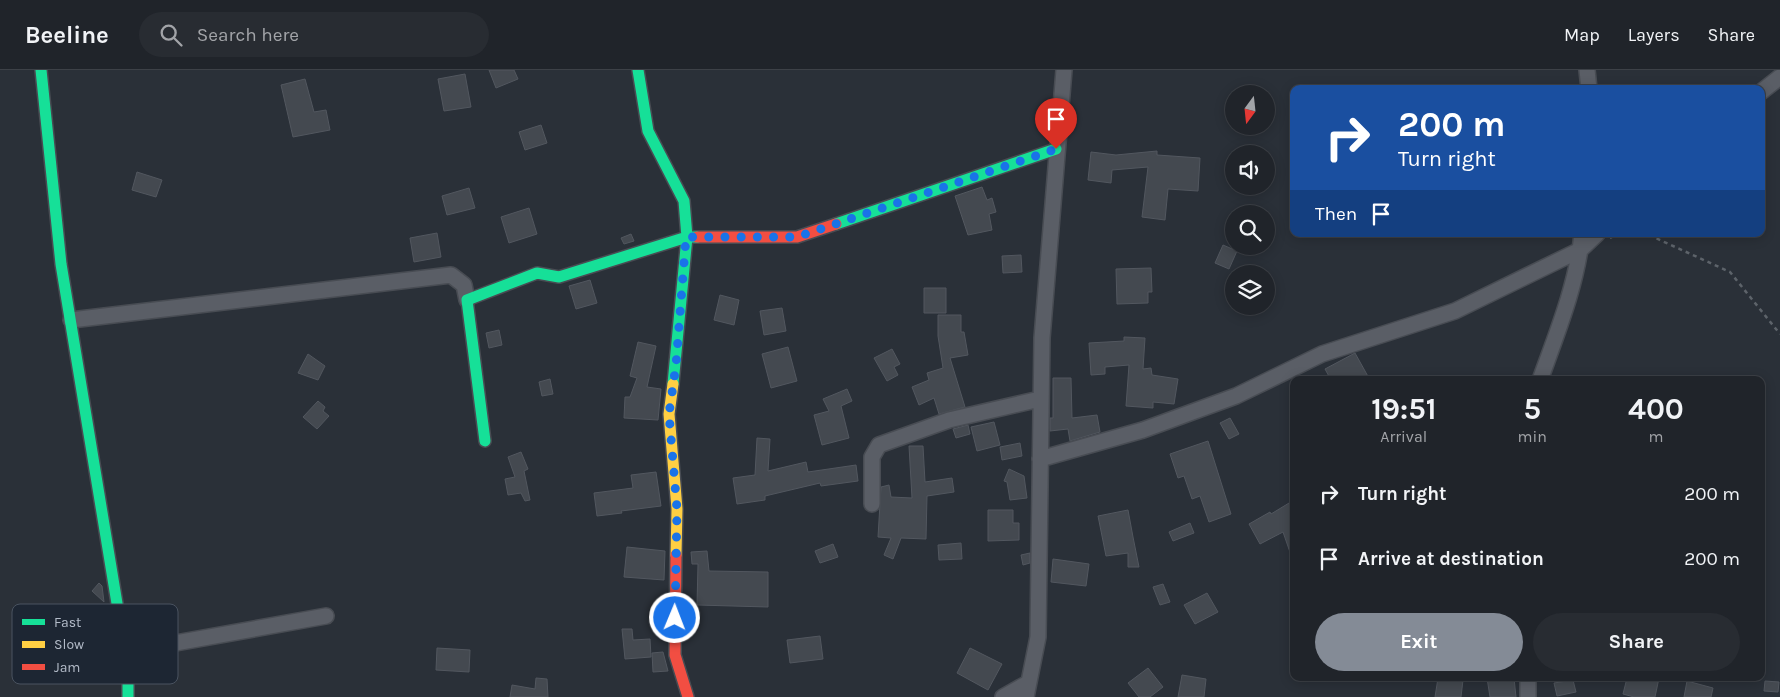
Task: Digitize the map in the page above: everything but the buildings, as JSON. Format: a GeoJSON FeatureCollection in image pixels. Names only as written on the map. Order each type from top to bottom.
{"type":"FeatureCollection","features":[{"type":"Feature","properties":{"kind":"street"},"geometry":{"type":"LineString","coordinates":[[41,70],[61,264],[117,604]]}},
{"type":"Feature","properties":{"kind":"street"},"geometry":{"type":"LineString","coordinates":[[638,70],[648,131],[684,201],[686,237],[676,365],[669,414],[677,509],[675,655],[688,697]]}},
{"type":"Feature","properties":{"kind":"street"},"geometry":{"type":"LineString","coordinates":[[1004,697],[1027,690],[1038,637],[1042,338],[1056,149],[1064,70]]}},
{"type":"Feature","properties":{"kind":"street"},"geometry":{"type":"LineString","coordinates":[[1587,70],[1589,85]]}},
{"type":"Feature","properties":{"kind":"street"},"geometry":{"type":"LineString","coordinates":[[1765,89],[1780,77]]}},
{"type":"Feature","properties":{"kind":"street"},"geometry":{"type":"LineString","coordinates":[[467,300],[537,273],[559,277],[686,237],[797,237],[1056,149]]}},
{"type":"Feature","properties":{"kind":"street"},"geometry":{"type":"LineString","coordinates":[[1541,376],[1562,317],[1580,250],[1582,237]]}},
{"type":"Feature","properties":{"kind":"street"},"geometry":{"type":"LineString","coordinates":[[1040,459],[1143,430],[1236,396],[1322,354],[1456,310],[1580,250],[1600,237]]}},
{"type":"Feature","properties":{"kind":"street"},"geometry":{"type":"LineString","coordinates":[[70,320],[450,275],[464,285],[485,441]]}},
{"type":"Feature","properties":{"kind":"street"},"geometry":{"type":"LineString","coordinates":[[872,504],[872,457],[879,445],[949,420],[1040,399]]}},
{"type":"Feature","properties":{"kind":"street"},"geometry":{"type":"LineString","coordinates":[[178,643],[326,616]]}},
{"type":"Feature","properties":{"kind":"street"},"geometry":{"type":"LineString","coordinates":[[1528,681],[1528,697]]}},
{"type":"Feature","properties":{"kind":"street"},"geometry":{"type":"LineString","coordinates":[[127,684],[128,697]]}},
{"type":"Feature","properties":{"kind":"path"},"geometry":{"type":"LineString","coordinates":[[1655,237],[1730,272],[1780,334]]}},
{"type":"Feature","properties":{"kind":"traffic: fast"},"geometry":{"type":"LineString","coordinates":[[41,70],[61,264],[117,604]]}},
{"type":"Feature","properties":{"kind":"traffic: fast"},"geometry":{"type":"LineString","coordinates":[[638,70],[648,131],[684,201],[687,237],[673,384]]}},
{"type":"Feature","properties":{"kind":"traffic: fast"},"geometry":{"type":"LineString","coordinates":[[836,224],[1056,149]]}},
{"type":"Feature","properties":{"kind":"traffic: fast"},"geometry":{"type":"LineString","coordinates":[[485,441],[467,300],[537,273],[559,277],[687,237],[697,237]]}},
{"type":"Feature","properties":{"kind":"traffic: fast"},"geometry":{"type":"LineString","coordinates":[[128,684],[128,697]]}},
{"type":"Feature","properties":{"kind":"traffic: slow"},"geometry":{"type":"LineString","coordinates":[[673,384],[669,414],[677,509],[676,555]]}},
{"type":"Feature","properties":{"kind":"traffic: jam"},"geometry":{"type":"LineString","coordinates":[[697,237],[797,237],[836,224]]}},
{"type":"Feature","properties":{"kind":"traffic: jam"},"geometry":{"type":"LineString","coordinates":[[676,555],[675,655],[688,697]]}},
{"type":"Feature","properties":{"kind":"route"},"geometry":{"type":"LineString","coordinates":[[675,618],[677,509],[669,414],[676,365],[686,237],[797,237],[1056,149]]}}]}
